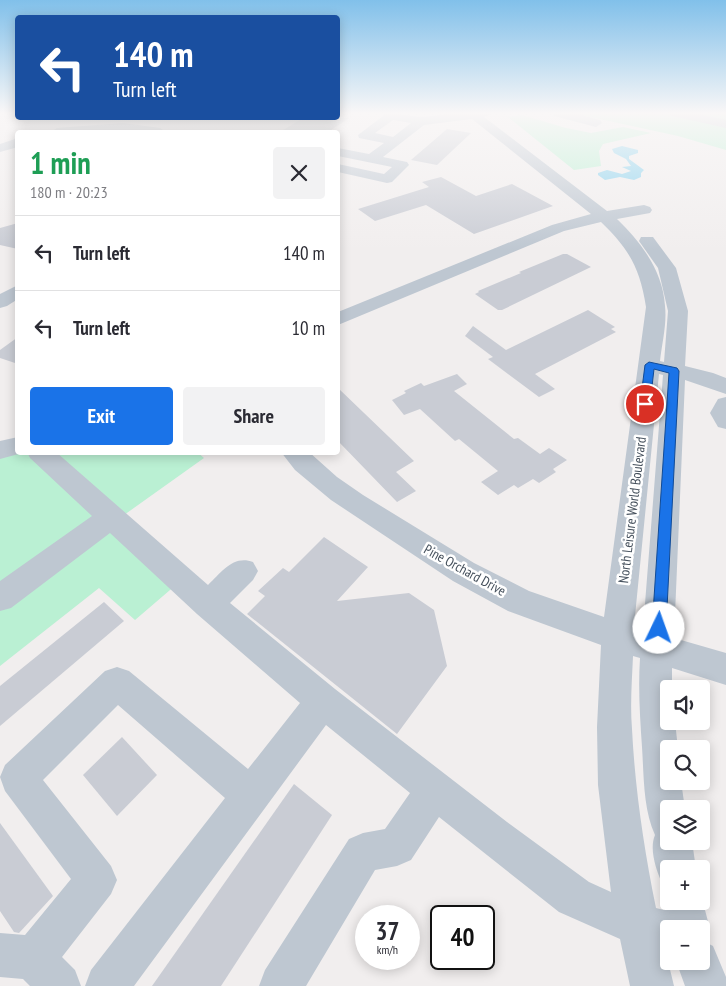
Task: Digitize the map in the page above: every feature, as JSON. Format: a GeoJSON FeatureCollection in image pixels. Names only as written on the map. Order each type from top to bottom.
{"type":"FeatureCollection","features":[{"type":"Feature","properties":{"kind":"street"},"geometry":{"type":"LineString","coordinates":[[340,168],[387,178],[402,165],[372,159]]}},
{"type":"Feature","properties":{"kind":"street","name":"North Leisure World Boulevard"},"geometry":{"type":"LineString","coordinates":[[539,159],[653,247],[667,268],[678,311],[662,368],[617,636],[614,727],[617,785],[626,861],[653,929],[652,986]]}},
{"type":"Feature","properties":{"kind":"street"},"geometry":{"type":"LineString","coordinates":[[340,318],[558,228],[611,215],[644,210]]}},
{"type":"Feature","properties":{"kind":"street"},"geometry":{"type":"LineString","coordinates":[[0,302],[15,292]]}},
{"type":"Feature","properties":{"kind":"street","name":"North Leisure World Boulevard"},"geometry":{"type":"LineString","coordinates":[[662,368],[658,648],[655,683],[665,800]]}},
{"type":"Feature","properties":{"kind":"street"},"geometry":{"type":"LineString","coordinates":[[662,368],[705,378],[726,387]]}},
{"type":"Feature","properties":{"kind":"street"},"geometry":{"type":"LineString","coordinates":[[726,405],[722,413],[726,421]]}},
{"type":"Feature","properties":{"kind":"street"},"geometry":{"type":"LineString","coordinates":[[0,450],[15,447]]}},
{"type":"Feature","properties":{"kind":"street"},"geometry":{"type":"LineString","coordinates":[[42,455],[208,604],[323,701],[492,836],[574,897],[653,929]]}},
{"type":"Feature","properties":{"kind":"street","name":"Pine Orchard Drive"},"geometry":{"type":"LineString","coordinates":[[296,455],[309,469],[362,508],[473,578],[537,608],[617,636],[726,668]]}},
{"type":"Feature","properties":{"kind":"street"},"geometry":{"type":"LineString","coordinates":[[0,598],[112,517]]}},
{"type":"Feature","properties":{"kind":"street"},"geometry":{"type":"LineString","coordinates":[[208,604],[243,571]]}},
{"type":"Feature","properties":{"kind":"street"},"geometry":{"type":"LineString","coordinates":[[31,966],[97,880],[18,778],[117,683],[250,795]]}},
{"type":"Feature","properties":{"kind":"street"},"geometry":{"type":"LineString","coordinates":[[107,986],[323,701]]}},
{"type":"Feature","properties":{"kind":"street"},"geometry":{"type":"LineString","coordinates":[[281,986],[363,853],[397,846],[435,789]]}},
{"type":"Feature","properties":{"kind":"street"},"geometry":{"type":"LineString","coordinates":[[701,970],[706,986]]}},
{"type":"Feature","properties":{"kind":"green space"},"geometry":{"type":"Polygon","coordinates":[[[560,159],[600,159],[601,166],[574,170],[560,159]]]}},
{"type":"Feature","properties":{"kind":"green space"},"geometry":{"type":"Polygon","coordinates":[[[15,452],[15,455],[29,455],[36,458],[40,455],[200,455],[204,458],[110,525],[177,584],[135,620],[99,588],[0,666],[0,455],[15,452]]]}},
{"type":"Feature","properties":{"kind":"water"},"geometry":{"type":"Polygon","coordinates":[[[626,159],[629,159],[644,170],[641,173],[641,177],[634,180],[620,177],[605,180],[598,175],[598,173],[607,170],[622,174],[631,171],[622,167],[631,166],[626,159]]]}},
{"type":"Feature","properties":{"kind":"building"},"geometry":{"type":"Polygon","coordinates":[[[412,159],[443,159],[437,165],[411,160],[412,159]]]}},
{"type":"Feature","properties":{"kind":"building"},"geometry":{"type":"Polygon","coordinates":[[[441,177],[476,196],[512,184],[553,206],[474,234],[426,205],[375,221],[358,209],[429,187],[422,182],[441,177]]]}},
{"type":"Feature","properties":{"kind":"building"},"geometry":{"type":"Polygon","coordinates":[[[15,224],[15,248],[0,245],[0,228],[15,224]]]}},
{"type":"Feature","properties":{"kind":"building"},"geometry":{"type":"Polygon","coordinates":[[[567,254],[591,267],[502,310],[498,310],[475,294],[521,273],[519,272],[567,254]]]}},
{"type":"Feature","properties":{"kind":"building"},"geometry":{"type":"Polygon","coordinates":[[[588,310],[615,327],[611,329],[616,332],[535,374],[555,389],[539,397],[488,359],[493,357],[465,336],[473,326],[506,350],[588,310]]]}},
{"type":"Feature","properties":{"kind":"building"},"geometry":{"type":"Polygon","coordinates":[[[15,339],[15,363],[0,358],[0,350],[15,339]]]}},
{"type":"Feature","properties":{"kind":"building"},"geometry":{"type":"Polygon","coordinates":[[[457,374],[467,384],[454,391],[514,439],[518,438],[540,454],[549,448],[567,460],[553,469],[556,472],[539,483],[533,479],[518,488],[514,485],[498,495],[481,482],[498,471],[459,439],[455,441],[420,409],[404,415],[392,400],[406,393],[404,391],[421,383],[424,386],[457,374]]]}},
{"type":"Feature","properties":{"kind":"building"},"geometry":{"type":"Polygon","coordinates":[[[340,390],[414,461],[396,472],[416,491],[397,502],[340,443],[340,390]]]}},
{"type":"Feature","properties":{"kind":"building"},"geometry":{"type":"Polygon","coordinates":[[[324,537],[368,567],[337,601],[409,593],[434,610],[447,666],[397,734],[247,614],[265,596],[258,591],[283,568],[289,572],[324,537]]]}},
{"type":"Feature","properties":{"kind":"building"},"geometry":{"type":"Polygon","coordinates":[[[104,602],[124,621],[0,726],[0,686],[104,602]]]}},
{"type":"Feature","properties":{"kind":"building"},"geometry":{"type":"Polygon","coordinates":[[[122,737],[157,775],[117,816],[83,775],[122,737]]]}},
{"type":"Feature","properties":{"kind":"building"},"geometry":{"type":"Polygon","coordinates":[[[294,784],[332,815],[221,986],[152,986],[294,784]]]}},
{"type":"Feature","properties":{"kind":"building"},"geometry":{"type":"Polygon","coordinates":[[[0,823],[53,896],[19,933],[14,932],[0,911],[0,823]]]}},
{"type":"Feature","properties":{"kind":"route"},"geometry":{"type":"LineString","coordinates":[[645,404],[649,365],[674,371],[659,628]]}}]}
